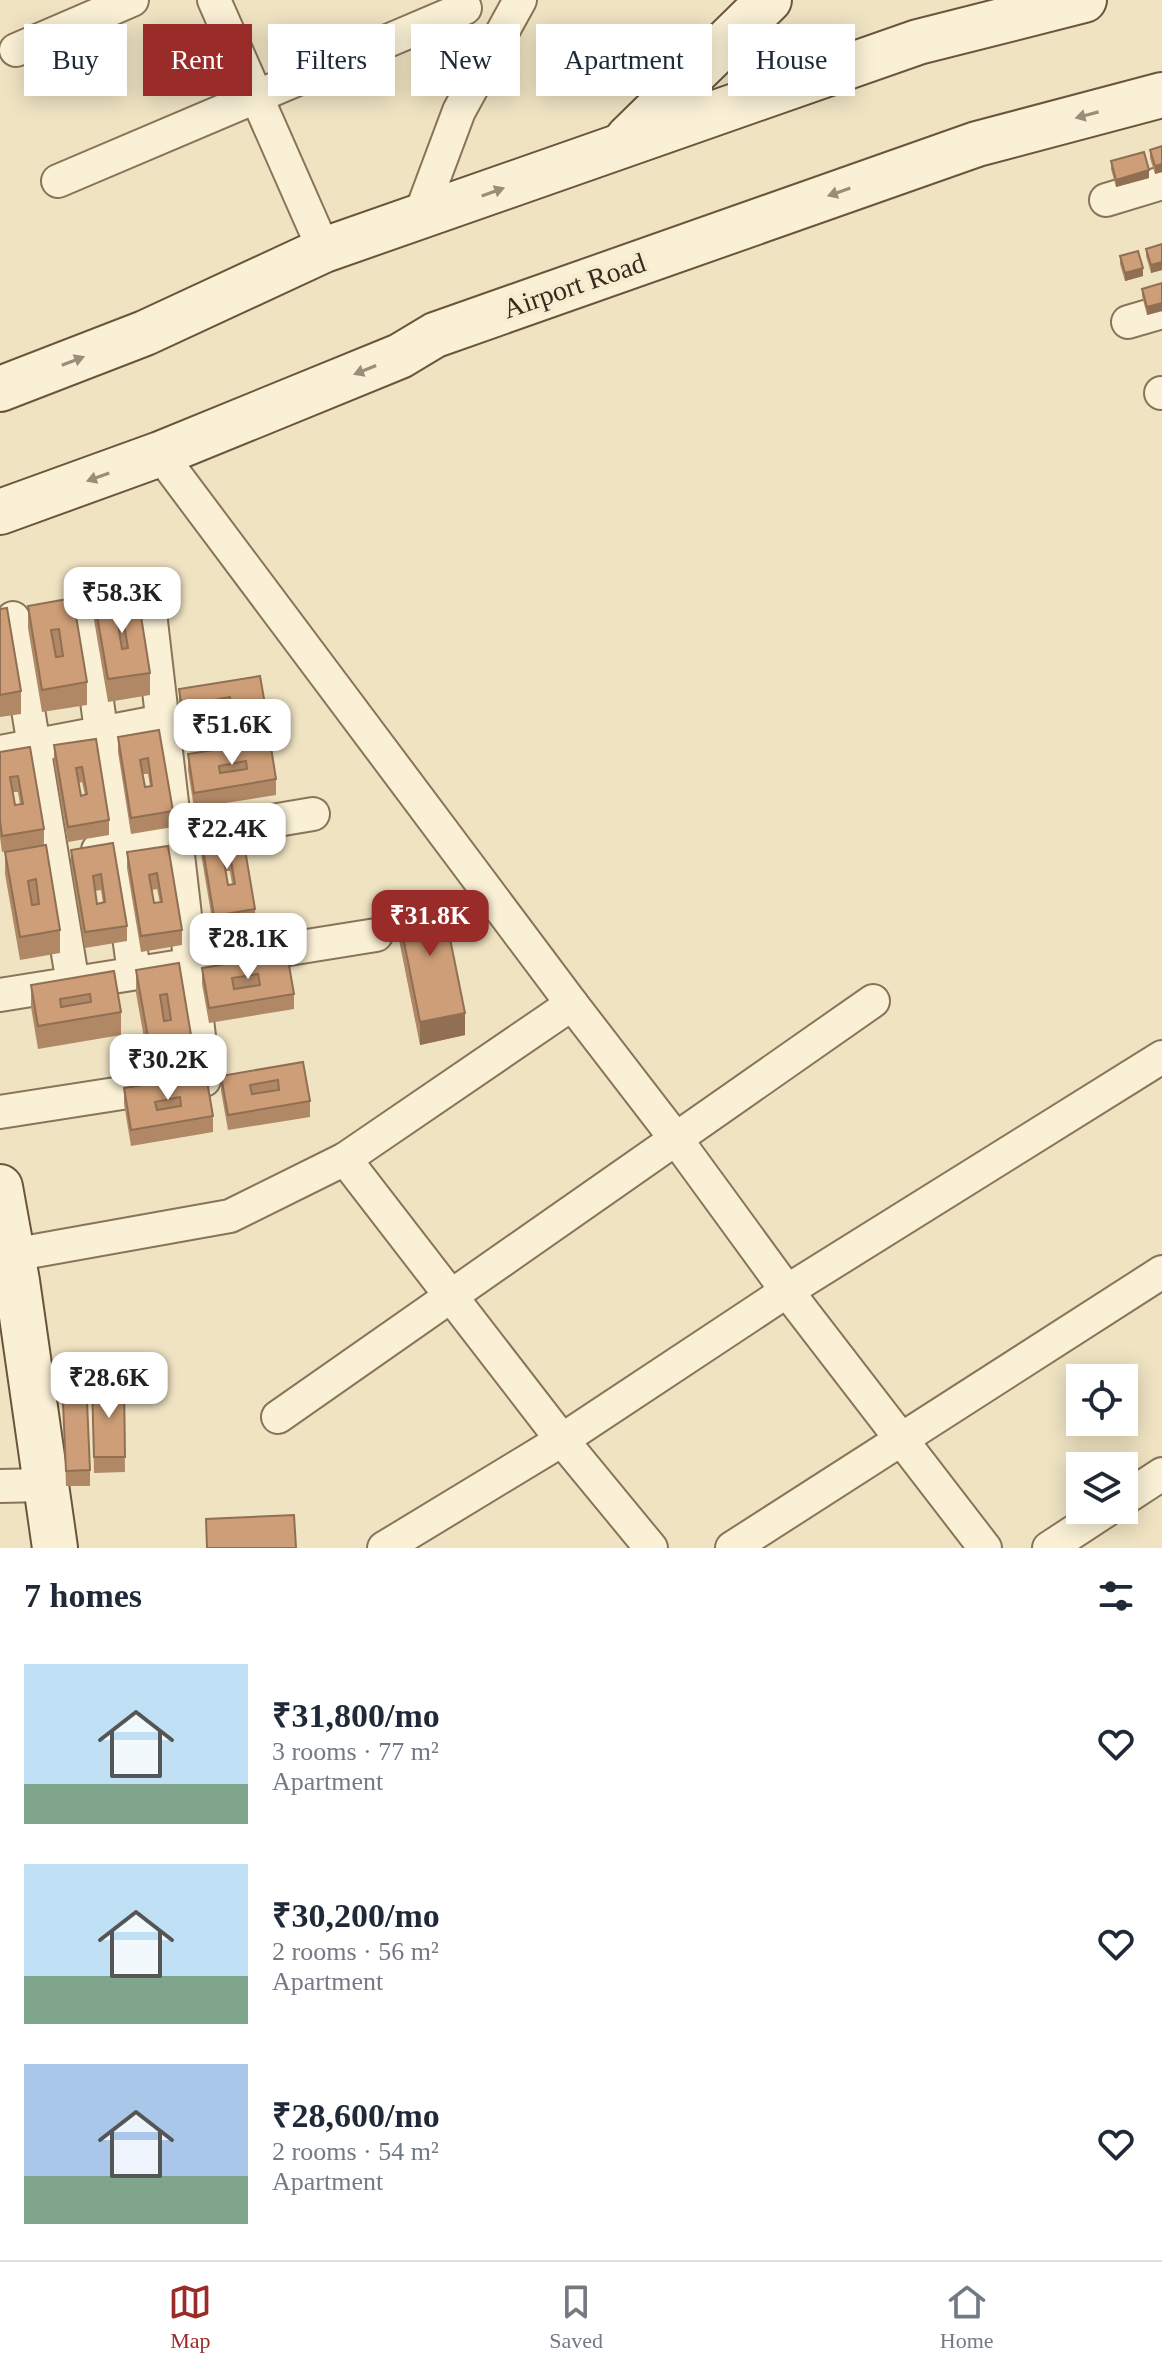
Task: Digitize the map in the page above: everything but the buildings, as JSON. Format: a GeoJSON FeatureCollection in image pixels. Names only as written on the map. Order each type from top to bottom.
{"type":"FeatureCollection","features":[{"type":"Feature","properties":{"kind":"main road"},"geometry":{"type":"LineString","coordinates":[[618,147],[769,0]]}},
{"type":"Feature","properties":{"kind":"main road"},"geometry":{"type":"LineString","coordinates":[[0,389],[145,333],[324,250],[929,38],[1084,0]]}},
{"type":"Feature","properties":{"kind":"main road","name":"Airport Road"},"geometry":{"type":"LineString","coordinates":[[0,512],[160,454],[400,356],[435,335],[977,144],[1162,95]]}},
{"type":"Feature","properties":{"kind":"main road"},"geometry":{"type":"LineString","coordinates":[[0,1187],[10,1273],[55,1548]]}},
{"type":"Feature","properties":{"kind":"street"},"geometry":{"type":"LineString","coordinates":[[16,50],[132,0]]}},
{"type":"Feature","properties":{"kind":"street"},"geometry":{"type":"LineString","coordinates":[[214,0],[324,250]]}},
{"type":"Feature","properties":{"kind":"street"},"geometry":{"type":"LineString","coordinates":[[419,218],[459,111],[520,0]]}},
{"type":"Feature","properties":{"kind":"street"},"geometry":{"type":"LineString","coordinates":[[58,181],[465,8]]}},
{"type":"Feature","properties":{"kind":"street"},"geometry":{"type":"LineString","coordinates":[[1106,200],[1162,183]]}},
{"type":"Feature","properties":{"kind":"street"},"geometry":{"type":"LineString","coordinates":[[1128,322],[1162,312]]}},
{"type":"Feature","properties":{"kind":"street"},"geometry":{"type":"LineString","coordinates":[[160,454],[787,1291],[985,1548]]}},
{"type":"Feature","properties":{"kind":"street"},"geometry":{"type":"LineString","coordinates":[[0,1112],[217,1078],[190,965],[149,604]]}},
{"type":"Feature","properties":{"kind":"street"},"geometry":{"type":"LineString","coordinates":[[85,613],[134,973]]}},
{"type":"Feature","properties":{"kind":"street"},"geometry":{"type":"LineString","coordinates":[[13,618],[34,745],[39,860],[73,984]]}},
{"type":"Feature","properties":{"kind":"street"},"geometry":{"type":"LineString","coordinates":[[0,752],[163,721]]}},
{"type":"Feature","properties":{"kind":"street"},"geometry":{"type":"LineString","coordinates":[[39,860],[313,814]]}},
{"type":"Feature","properties":{"kind":"street"},"geometry":{"type":"LineString","coordinates":[[0,995],[376,935]]}},
{"type":"Feature","properties":{"kind":"street"},"geometry":{"type":"LineString","coordinates":[[278,1417],[873,1001]]}},
{"type":"Feature","properties":{"kind":"street"},"geometry":{"type":"LineString","coordinates":[[10,1273],[230,1216],[345,1159],[572,1004]]}},
{"type":"Feature","properties":{"kind":"street"},"geometry":{"type":"LineString","coordinates":[[384,1548],[562,1440],[787,1291],[1162,1057]]}},
{"type":"Feature","properties":{"kind":"street"},"geometry":{"type":"LineString","coordinates":[[345,1159],[562,1440],[651,1548]]}},
{"type":"Feature","properties":{"kind":"street"},"geometry":{"type":"LineString","coordinates":[[732,1548],[1162,1272]]}},
{"type":"Feature","properties":{"kind":"street"},"geometry":{"type":"LineString","coordinates":[[1138,1490],[1162,1474]]}},
{"type":"Feature","properties":{"kind":"street"},"geometry":{"type":"LineString","coordinates":[[0,1486],[44,1485]]}},
{"type":"Feature","properties":{"kind":"street"},"geometry":{"type":"LineString","coordinates":[[1049,1548],[1086,1524]]}}]}
